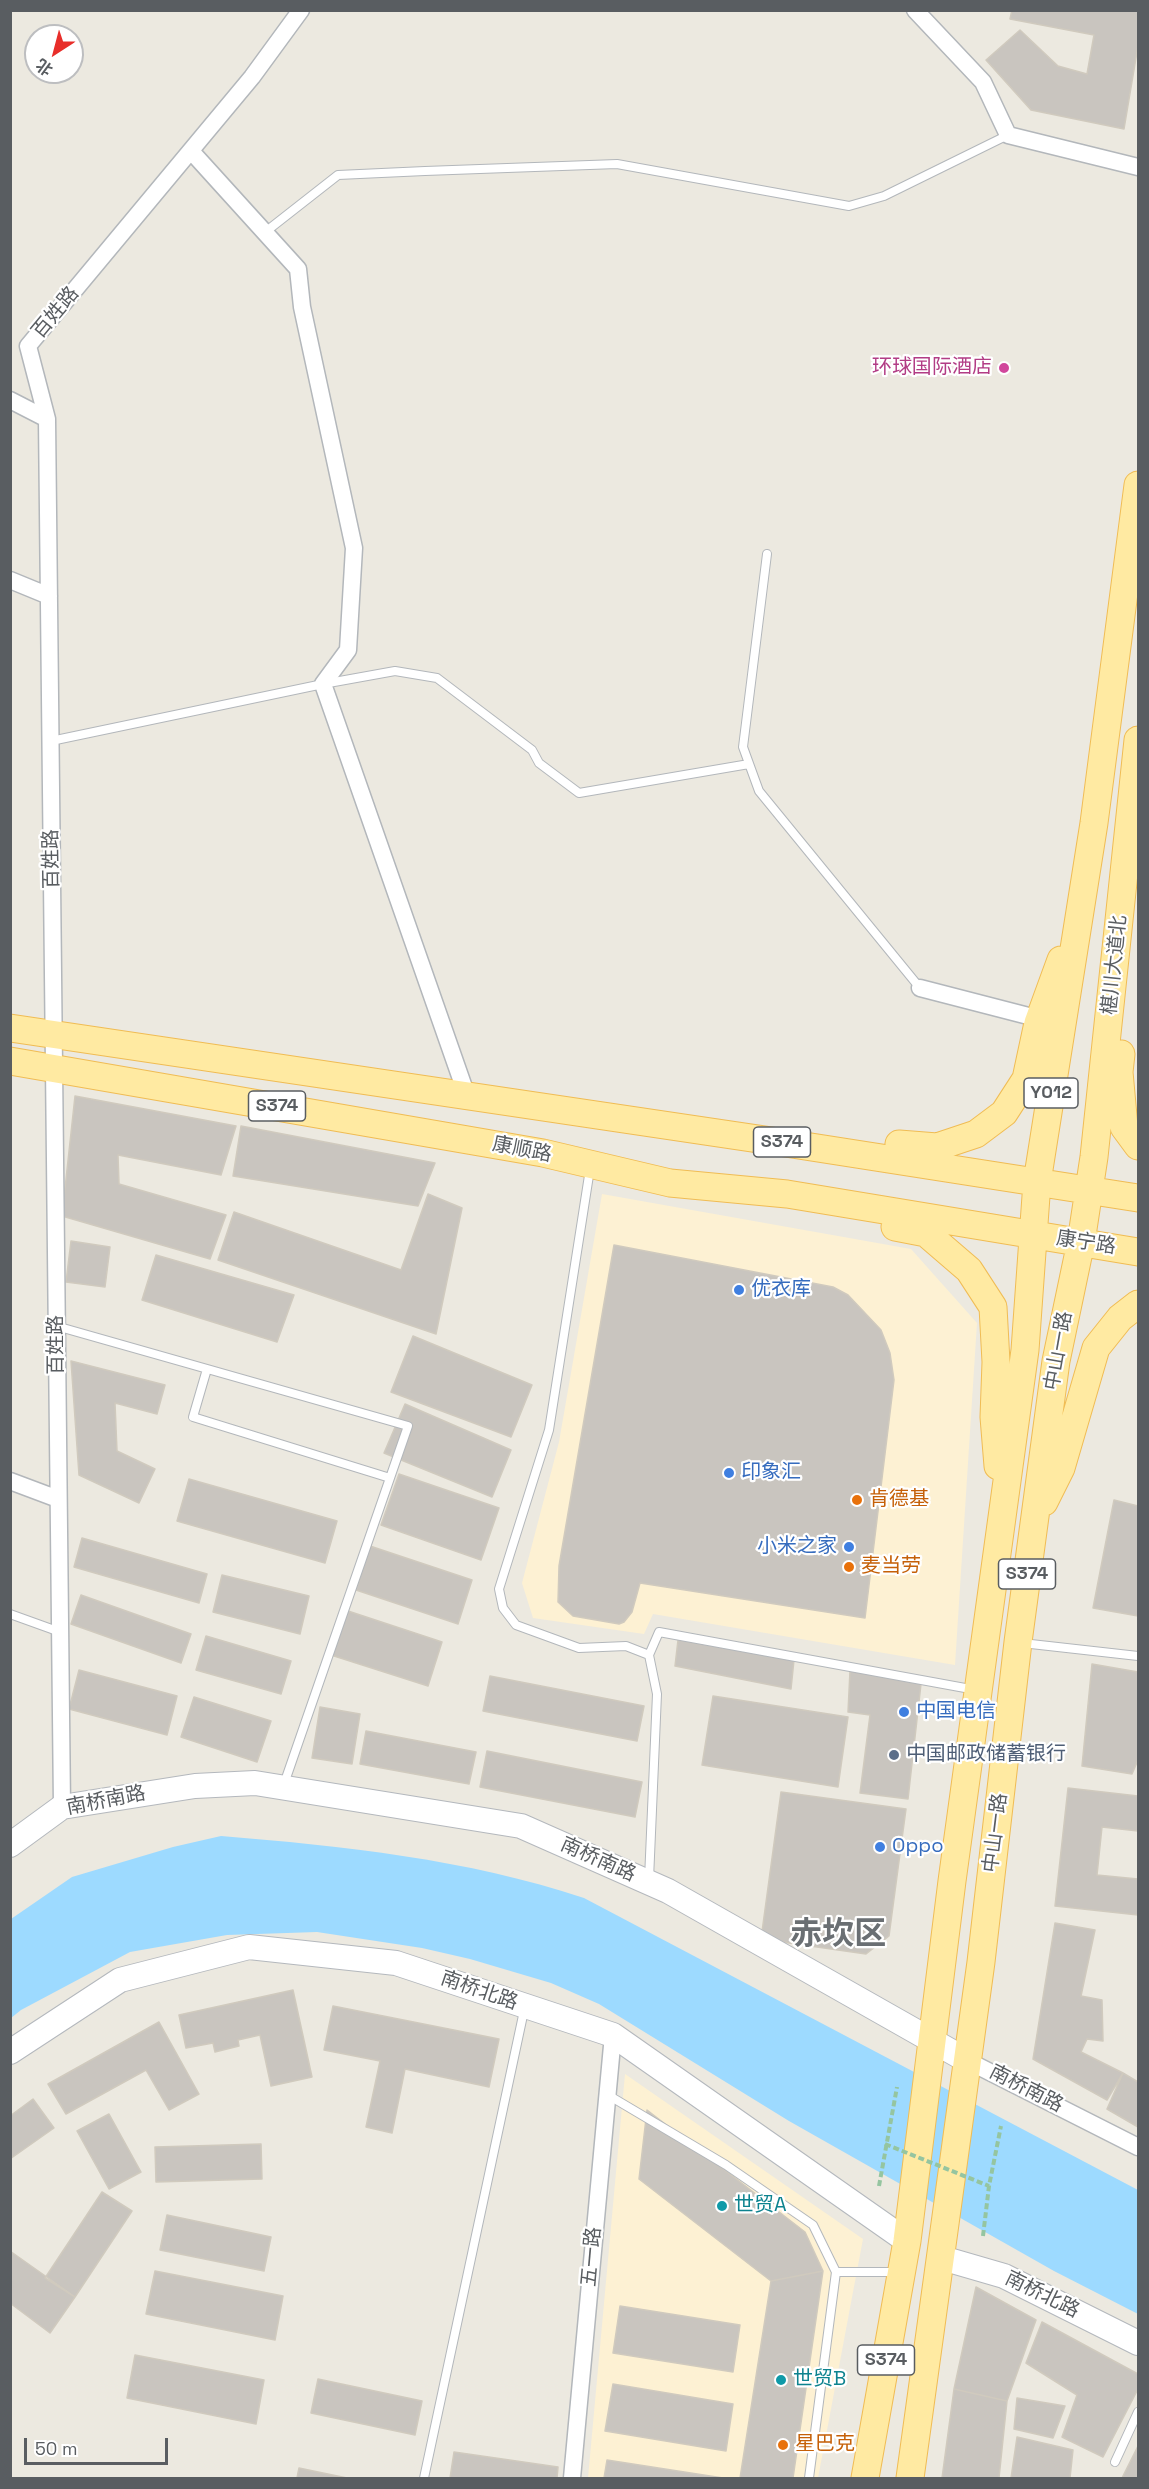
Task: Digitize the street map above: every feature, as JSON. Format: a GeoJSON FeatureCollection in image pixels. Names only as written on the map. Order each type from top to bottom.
{"type":"FeatureCollection","features":[{"type":"Feature","properties":{"kind":"main road"},"geometry":{"type":"LineString","coordinates":[[792,1144],[861,1142],[937,1147],[976,1134],[1004,1113],[1026,1079],[1040,1019],[1052,981],[1078,920],[1138,485]]}},
{"type":"Feature","properties":{"kind":"main road","name":"椹川大道北"},"geometry":{"type":"LineString","coordinates":[[1090,1189],[1118,938],[1133,841],[1138,740]]}},
{"type":"Feature","properties":{"kind":"main road","name":"Y012"},"geometry":{"type":"LineString","coordinates":[[1037,1182],[1078,920]]}},
{"type":"Feature","properties":{"kind":"main road"},"geometry":{"type":"LineString","coordinates":[[1118,938],[1125,1006],[1119,1072],[1124,1127],[1138,1146]]}},
{"type":"Feature","properties":{"kind":"main road","name":"S374"},"geometry":{"type":"LineString","coordinates":[[10,1028],[1090,1189]]}},
{"type":"Feature","properties":{"kind":"main road","name":"康顺路"},"geometry":{"type":"LineString","coordinates":[[10,1061],[543,1153],[670,1183],[787,1194],[1034,1236]]}},
{"type":"Feature","properties":{"kind":"main road","name":"中山一路"},"geometry":{"type":"LineString","coordinates":[[1002,1518],[1025,1350],[1037,1182]]}},
{"type":"Feature","properties":{"kind":"main road"},"geometry":{"type":"LineString","coordinates":[[670,1183],[926,1233],[969,1270],[993,1307],[996,1362],[993,1417],[1002,1518],[931,2040]]}},
{"type":"Feature","properties":{"kind":"main road"},"geometry":{"type":"LineString","coordinates":[[1090,1189],[1138,1198]]}},
{"type":"Feature","properties":{"kind":"main road","name":"中山一路"},"geometry":{"type":"LineString","coordinates":[[910,2478],[968,2061],[1033,1525],[1056,1361],[1090,1189]]}},
{"type":"Feature","properties":{"kind":"main road","name":"康宁路"},"geometry":{"type":"LineString","coordinates":[[1034,1236],[1138,1252]]}},
{"type":"Feature","properties":{"kind":"main road"},"geometry":{"type":"LineString","coordinates":[[1033,1525],[1061,1468],[1096,1348],[1120,1318],[1138,1304]]}},
{"type":"Feature","properties":{"kind":"main road","name":"S374"},"geometry":{"type":"LineString","coordinates":[[865,2478],[907,2241],[931,2040]]}},
{"type":"Feature","properties":{"kind":"street","name":"百姓路"},"geometry":{"type":"LineString","coordinates":[[62,1806],[47,419],[28,346],[252,77],[301,10]]}},
{"type":"Feature","properties":{"kind":"street"},"geometry":{"type":"LineString","coordinates":[[915,10],[983,82],[1008,135],[1138,167]]}},
{"type":"Feature","properties":{"kind":"street"},"geometry":{"type":"LineString","coordinates":[[191,151],[298,269],[302,308],[354,548],[348,650],[323,684],[467,1096]]}},
{"type":"Feature","properties":{"kind":"street"},"geometry":{"type":"LineString","coordinates":[[10,400],[47,419]]}},
{"type":"Feature","properties":{"kind":"street"},"geometry":{"type":"LineString","coordinates":[[10,580],[49,596]]}},
{"type":"Feature","properties":{"kind":"street"},"geometry":{"type":"LineString","coordinates":[[920,988],[1040,1019]]}},
{"type":"Feature","properties":{"kind":"street"},"geometry":{"type":"LineString","coordinates":[[10,1481],[58,1499]]}},
{"type":"Feature","properties":{"kind":"street","name":"南桥南路"},"geometry":{"type":"LineString","coordinates":[[10,1845],[62,1806],[195,1786],[255,1783],[521,1826],[668,1891],[968,2061],[1138,2147]]}},
{"type":"Feature","properties":{"kind":"street","name":"南桥北路"},"geometry":{"type":"LineString","coordinates":[[10,2052],[120,1980],[249,1947],[396,1963],[613,2036],[907,2241]]}},
{"type":"Feature","properties":{"kind":"street","name":"五一路"},"geometry":{"type":"LineString","coordinates":[[572,2478],[613,2036]]}},
{"type":"Feature","properties":{"kind":"street","name":"南桥北路"},"geometry":{"type":"LineString","coordinates":[[942,2258],[1004,2276],[1138,2343]]}},
{"type":"Feature","properties":{"kind":"lane"},"geometry":{"type":"LineString","coordinates":[[264,233],[338,175],[414,171],[617,164],[849,206],[884,196],[1008,135]]}},
{"type":"Feature","properties":{"kind":"lane"},"geometry":{"type":"LineString","coordinates":[[767,554],[743,747],[759,790],[920,988]]}},
{"type":"Feature","properties":{"kind":"lane"},"geometry":{"type":"LineString","coordinates":[[51,741],[395,671],[437,678],[532,750],[539,763],[579,792],[749,764]]}},
{"type":"Feature","properties":{"kind":"lane"},"geometry":{"type":"LineString","coordinates":[[590,1164],[549,1430],[499,1589],[503,1608],[516,1625],[579,1648],[626,1646],[649,1655]]}},
{"type":"Feature","properties":{"kind":"lane"},"geometry":{"type":"LineString","coordinates":[[56,1326],[408,1426],[283,1787]]}},
{"type":"Feature","properties":{"kind":"lane"},"geometry":{"type":"LineString","coordinates":[[207,1369],[194,1417],[390,1478]]}},
{"type":"Feature","properties":{"kind":"lane"},"geometry":{"type":"LineString","coordinates":[[10,1614],[60,1632]]}},
{"type":"Feature","properties":{"kind":"lane"},"geometry":{"type":"LineString","coordinates":[[649,1883],[657,1694],[649,1655],[659,1632],[978,1690]]}},
{"type":"Feature","properties":{"kind":"lane"},"geometry":{"type":"LineString","coordinates":[[1018,1642],[1138,1656]]}},
{"type":"Feature","properties":{"kind":"lane"},"geometry":{"type":"LineString","coordinates":[[424,2478],[525,2006]]}},
{"type":"Feature","properties":{"kind":"lane"},"geometry":{"type":"LineString","coordinates":[[607,2094],[726,2165],[813,2226],[836,2271],[809,2478]]}},
{"type":"Feature","properties":{"kind":"lane"},"geometry":{"type":"LineString","coordinates":[[836,2271],[902,2272]]}},
{"type":"Feature","properties":{"kind":"lane"},"geometry":{"type":"LineString","coordinates":[[1115,2462],[1138,2412]]}},
{"type":"Feature","properties":{"kind":"path"},"geometry":{"type":"LineString","coordinates":[[879,2186],[897,2087]]}},
{"type":"Feature","properties":{"kind":"path"},"geometry":{"type":"LineString","coordinates":[[983,2236],[989,2186],[1001,2126]]}},
{"type":"Feature","properties":{"kind":"path"},"geometry":{"type":"LineString","coordinates":[[885,2144],[989,2186]]}},
{"type":"Feature","properties":{"kind":"shaded area","name":"印象汇"},"geometry":{"type":"Polygon","coordinates":[[[602,1194],[911,1249],[977,1323],[955,1665],[653,1614],[644,1634],[533,1618],[522,1583],[559,1442],[602,1194]]]}},
{"type":"Feature","properties":{"kind":"shaded area"},"geometry":{"type":"Polygon","coordinates":[[[625,2074],[863,2239],[818,2478],[588,2478],[625,2074]]]}},
{"type":"Feature","properties":{"kind":"water"},"geometry":{"type":"Polygon","coordinates":[[[221,1836],[313,1844],[404,1856],[495,1873],[584,1898],[1138,2190],[1138,2314],[1054,2271],[789,2121],[599,2004],[551,1983],[470,1959],[422,1948],[317,1932],[227,1935],[130,1952],[21,2010],[11,2018],[11,1919],[72,1877],[173,1847],[221,1836]]]}},
{"type":"Feature","properties":{"kind":"building"},"geometry":{"type":"Polygon","coordinates":[[[1012,10],[1138,10],[1138,46],[1124,129],[1031,110],[986,60],[1020,30],[1058,66],[1087,74],[1094,35],[1010,19],[1012,10]]]}},
{"type":"Feature","properties":{"kind":"building"},"geometry":{"type":"Polygon","coordinates":[[[75,1096],[236,1126],[221,1175],[118,1155],[119,1184],[226,1215],[210,1259],[62,1216],[75,1096]]]}},
{"type":"Feature","properties":{"kind":"building"},"geometry":{"type":"Polygon","coordinates":[[[241,1126],[435,1163],[418,1206],[233,1176],[241,1126]]]}},
{"type":"Feature","properties":{"kind":"building"},"geometry":{"type":"Polygon","coordinates":[[[428,1194],[462,1208],[436,1334],[218,1260],[234,1212],[401,1270],[428,1194]]]}},
{"type":"Feature","properties":{"kind":"building"},"geometry":{"type":"Polygon","coordinates":[[[71,1241],[110,1247],[105,1287],[66,1282],[71,1241]]]}},
{"type":"Feature","properties":{"kind":"building","name":"印象汇"},"geometry":{"type":"Polygon","coordinates":[[[614,1245],[833,1287],[848,1295],[881,1330],[890,1353],[894,1380],[865,1618],[640,1583],[632,1612],[624,1622],[619,1624],[573,1616],[558,1602],[559,1566],[614,1245]]]}},
{"type":"Feature","properties":{"kind":"building"},"geometry":{"type":"Polygon","coordinates":[[[156,1255],[294,1295],[277,1342],[142,1300],[156,1255]]]}},
{"type":"Feature","properties":{"kind":"building"},"geometry":{"type":"Polygon","coordinates":[[[413,1336],[532,1385],[511,1437],[391,1392],[413,1336]]]}},
{"type":"Feature","properties":{"kind":"building"},"geometry":{"type":"Polygon","coordinates":[[[71,1361],[165,1385],[157,1414],[115,1403],[117,1451],[155,1469],[139,1503],[79,1475],[71,1361]]]}},
{"type":"Feature","properties":{"kind":"building"},"geometry":{"type":"Polygon","coordinates":[[[405,1404],[511,1450],[492,1497],[384,1453],[405,1404]]]}},
{"type":"Feature","properties":{"kind":"building"},"geometry":{"type":"Polygon","coordinates":[[[399,1474],[499,1508],[481,1560],[381,1525],[399,1474]]]}},
{"type":"Feature","properties":{"kind":"building"},"geometry":{"type":"Polygon","coordinates":[[[189,1479],[337,1521],[325,1563],[177,1521],[189,1479]]]}},
{"type":"Feature","properties":{"kind":"building"},"geometry":{"type":"Polygon","coordinates":[[[1114,1500],[1138,1506],[1138,1616],[1093,1608],[1114,1500]]]}},
{"type":"Feature","properties":{"kind":"building"},"geometry":{"type":"Polygon","coordinates":[[[82,1538],[207,1574],[199,1603],[74,1567],[82,1538]]]}},
{"type":"Feature","properties":{"kind":"building"},"geometry":{"type":"Polygon","coordinates":[[[370,1546],[472,1580],[458,1624],[356,1590],[370,1546]]]}},
{"type":"Feature","properties":{"kind":"building"},"geometry":{"type":"Polygon","coordinates":[[[222,1575],[309,1596],[300,1634],[213,1612],[222,1575]]]}},
{"type":"Feature","properties":{"kind":"building"},"geometry":{"type":"Polygon","coordinates":[[[81,1595],[191,1634],[181,1663],[71,1624],[81,1595]]]}},
{"type":"Feature","properties":{"kind":"building"},"geometry":{"type":"Polygon","coordinates":[[[345,1610],[442,1642],[428,1686],[331,1655],[345,1610]]]}},
{"type":"Feature","properties":{"kind":"building"},"geometry":{"type":"Polygon","coordinates":[[[206,1636],[291,1661],[281,1694],[196,1670],[206,1636]]]}},
{"type":"Feature","properties":{"kind":"building"},"geometry":{"type":"Polygon","coordinates":[[[678,1640],[794,1660],[791,1689],[675,1666],[678,1640]]]}},
{"type":"Feature","properties":{"kind":"building"},"geometry":{"type":"Polygon","coordinates":[[[1092,1664],[1138,1672],[1138,1760],[1132,1774],[1082,1766],[1092,1664]]]}},
{"type":"Feature","properties":{"kind":"building"},"geometry":{"type":"Polygon","coordinates":[[[79,1670],[177,1696],[167,1735],[69,1709],[79,1670]]]}},
{"type":"Feature","properties":{"kind":"building"},"geometry":{"type":"Polygon","coordinates":[[[850,1671],[921,1684],[908,1799],[860,1793],[870,1715],[848,1712],[850,1671]]]}},
{"type":"Feature","properties":{"kind":"building"},"geometry":{"type":"Polygon","coordinates":[[[490,1676],[644,1706],[637,1741],[483,1711],[490,1676]]]}},
{"type":"Feature","properties":{"kind":"building"},"geometry":{"type":"Polygon","coordinates":[[[713,1696],[848,1717],[838,1787],[702,1765],[713,1696]]]}},
{"type":"Feature","properties":{"kind":"building"},"geometry":{"type":"Polygon","coordinates":[[[194,1697],[271,1721],[257,1762],[181,1737],[194,1697]]]}},
{"type":"Feature","properties":{"kind":"building"},"geometry":{"type":"Polygon","coordinates":[[[320,1707],[360,1714],[352,1764],[312,1758],[320,1707]]]}},
{"type":"Feature","properties":{"kind":"building"},"geometry":{"type":"Polygon","coordinates":[[[366,1731],[476,1752],[469,1784],[360,1764],[366,1731]]]}},
{"type":"Feature","properties":{"kind":"building"},"geometry":{"type":"Polygon","coordinates":[[[487,1751],[642,1782],[635,1817],[480,1787],[487,1751]]]}},
{"type":"Feature","properties":{"kind":"building"},"geometry":{"type":"Polygon","coordinates":[[[1068,1788],[1138,1796],[1138,1831],[1102,1827],[1097,1875],[1138,1879],[1138,1915],[1055,1906],[1068,1788]]]}},
{"type":"Feature","properties":{"kind":"building"},"geometry":{"type":"Polygon","coordinates":[[[781,1792],[906,1809],[889,1936],[866,1954],[761,1939],[781,1792]]]}},
{"type":"Feature","properties":{"kind":"building"},"geometry":{"type":"Polygon","coordinates":[[[1055,1923],[1095,1930],[1081,1996],[1102,2000],[1103,2041],[1087,2039],[1081,2052],[1123,2073],[1107,2100],[1033,2059],[1055,1923]]]}},
{"type":"Feature","properties":{"kind":"building"},"geometry":{"type":"Polygon","coordinates":[[[293,1990],[312,2077],[271,2086],[260,2035],[238,2040],[239,2046],[215,2052],[213,2043],[186,2048],[179,2015],[293,1990]]]}},
{"type":"Feature","properties":{"kind":"building"},"geometry":{"type":"Polygon","coordinates":[[[333,2006],[499,2039],[489,2087],[405,2069],[392,2133],[366,2127],[380,2061],[324,2050],[333,2006]]]}},
{"type":"Feature","properties":{"kind":"building"},"geometry":{"type":"Polygon","coordinates":[[[159,2022],[199,2094],[169,2110],[146,2070],[66,2114],[48,2084],[159,2022]]]}},
{"type":"Feature","properties":{"kind":"building"},"geometry":{"type":"Polygon","coordinates":[[[1123,2073],[1138,2082],[1138,2127],[1107,2109],[1123,2073]]]}},
{"type":"Feature","properties":{"kind":"building"},"geometry":{"type":"Polygon","coordinates":[[[33,2099],[54,2128],[10,2159],[10,2116],[33,2099]]]}},
{"type":"Feature","properties":{"kind":"building","name":"世贸A"},"geometry":{"type":"Polygon","coordinates":[[[647,2110],[805,2232],[823,2271],[771,2281],[639,2179],[647,2110]]]}},
{"type":"Feature","properties":{"kind":"building"},"geometry":{"type":"Polygon","coordinates":[[[109,2114],[141,2172],[109,2189],[77,2131],[109,2114]]]}},
{"type":"Feature","properties":{"kind":"building"},"geometry":{"type":"Polygon","coordinates":[[[261,2144],[262,2179],[156,2182],[155,2147],[261,2144]]]}},
{"type":"Feature","properties":{"kind":"building"},"geometry":{"type":"Polygon","coordinates":[[[102,2192],[132,2211],[75,2297],[45,2278],[102,2192]]]}},
{"type":"Feature","properties":{"kind":"building"},"geometry":{"type":"Polygon","coordinates":[[[167,2215],[271,2237],[264,2271],[160,2250],[167,2215]]]}},
{"type":"Feature","properties":{"kind":"building"},"geometry":{"type":"Polygon","coordinates":[[[10,2251],[75,2297],[50,2333],[10,2303],[10,2251]]]}},
{"type":"Feature","properties":{"kind":"building"},"geometry":{"type":"Polygon","coordinates":[[[155,2271],[283,2296],[275,2340],[146,2314],[155,2271]]]}},
{"type":"Feature","properties":{"kind":"building","name":"世贸B"},"geometry":{"type":"Polygon","coordinates":[[[823,2271],[793,2478],[740,2478],[771,2281],[823,2271]]]}},
{"type":"Feature","properties":{"kind":"building"},"geometry":{"type":"Polygon","coordinates":[[[976,2287],[1036,2320],[1007,2401],[954,2389],[976,2287]]]}},
{"type":"Feature","properties":{"kind":"building"},"geometry":{"type":"Polygon","coordinates":[[[620,2306],[740,2325],[733,2372],[613,2353],[620,2306]]]}},
{"type":"Feature","properties":{"kind":"building"},"geometry":{"type":"Polygon","coordinates":[[[1042,2322],[1138,2374],[1138,2389],[1103,2457],[1062,2437],[1077,2395],[1026,2363],[1042,2322]]]}},
{"type":"Feature","properties":{"kind":"building"},"geometry":{"type":"Polygon","coordinates":[[[135,2355],[264,2380],[256,2424],[127,2398],[135,2355]]]}},
{"type":"Feature","properties":{"kind":"building"},"geometry":{"type":"Polygon","coordinates":[[[318,2379],[422,2401],[415,2435],[311,2413],[318,2379]]]}},
{"type":"Feature","properties":{"kind":"building"},"geometry":{"type":"Polygon","coordinates":[[[613,2384],[733,2404],[726,2451],[605,2431],[613,2384]]]}},
{"type":"Feature","properties":{"kind":"building"},"geometry":{"type":"Polygon","coordinates":[[[954,2389],[1007,2401],[999,2478],[942,2478],[954,2389]]]}},
{"type":"Feature","properties":{"kind":"building"},"geometry":{"type":"Polygon","coordinates":[[[1017,2398],[1065,2406],[1053,2438],[1014,2429],[1017,2398]]]}},
{"type":"Feature","properties":{"kind":"building"},"geometry":{"type":"Polygon","coordinates":[[[1017,2437],[1073,2450],[1070,2478],[1011,2478],[1017,2437]]]}},
{"type":"Feature","properties":{"kind":"building"},"geometry":{"type":"Polygon","coordinates":[[[1138,2446],[1138,2478],[1122,2478],[1138,2446]]]}},
{"type":"Feature","properties":{"kind":"building"},"geometry":{"type":"Polygon","coordinates":[[[454,2452],[558,2467],[557,2478],[450,2478],[454,2452]]]}},
{"type":"Feature","properties":{"kind":"building"},"geometry":{"type":"Polygon","coordinates":[[[607,2460],[723,2478],[604,2478],[607,2460]]]}},
{"type":"Feature","properties":{"kind":"building"},"geometry":{"type":"Polygon","coordinates":[[[299,2468],[347,2478],[297,2478],[299,2468]]]}},
{"type":"Feature","properties":{"kind":"place","name":"环球国际酒店"},"geometry":{"type":"Point","coordinates":[1004,368]}},
{"type":"Feature","properties":{"kind":"place","name":"优衣库"},"geometry":{"type":"Point","coordinates":[739,1290]}},
{"type":"Feature","properties":{"kind":"place","name":"印象汇"},"geometry":{"type":"Point","coordinates":[729,1473]}},
{"type":"Feature","properties":{"kind":"place","name":"肯德基"},"geometry":{"type":"Point","coordinates":[857,1500]}},
{"type":"Feature","properties":{"kind":"place","name":"小米之家"},"geometry":{"type":"Point","coordinates":[849,1547]}},
{"type":"Feature","properties":{"kind":"place","name":"麦当劳"},"geometry":{"type":"Point","coordinates":[849,1567]}},
{"type":"Feature","properties":{"kind":"place","name":"中国电信"},"geometry":{"type":"Point","coordinates":[904,1712]}},
{"type":"Feature","properties":{"kind":"place","name":"中国邮政储蓄银行"},"geometry":{"type":"Point","coordinates":[894,1755]}},
{"type":"Feature","properties":{"kind":"place","name":"Oppo"},"geometry":{"type":"Point","coordinates":[880,1847]}},
{"type":"Feature","properties":{"kind":"place","name":"世贸A"},"geometry":{"type":"Point","coordinates":[722,2206]}},
{"type":"Feature","properties":{"kind":"place","name":"世贸B"},"geometry":{"type":"Point","coordinates":[781,2380]}},
{"type":"Feature","properties":{"kind":"place","name":"星巴克"},"geometry":{"type":"Point","coordinates":[783,2445]}},
{"type":"Feature","properties":{"kind":"district","name":"赤坎区"},"geometry":{"type":"Point","coordinates":[838,1935]}}]}
